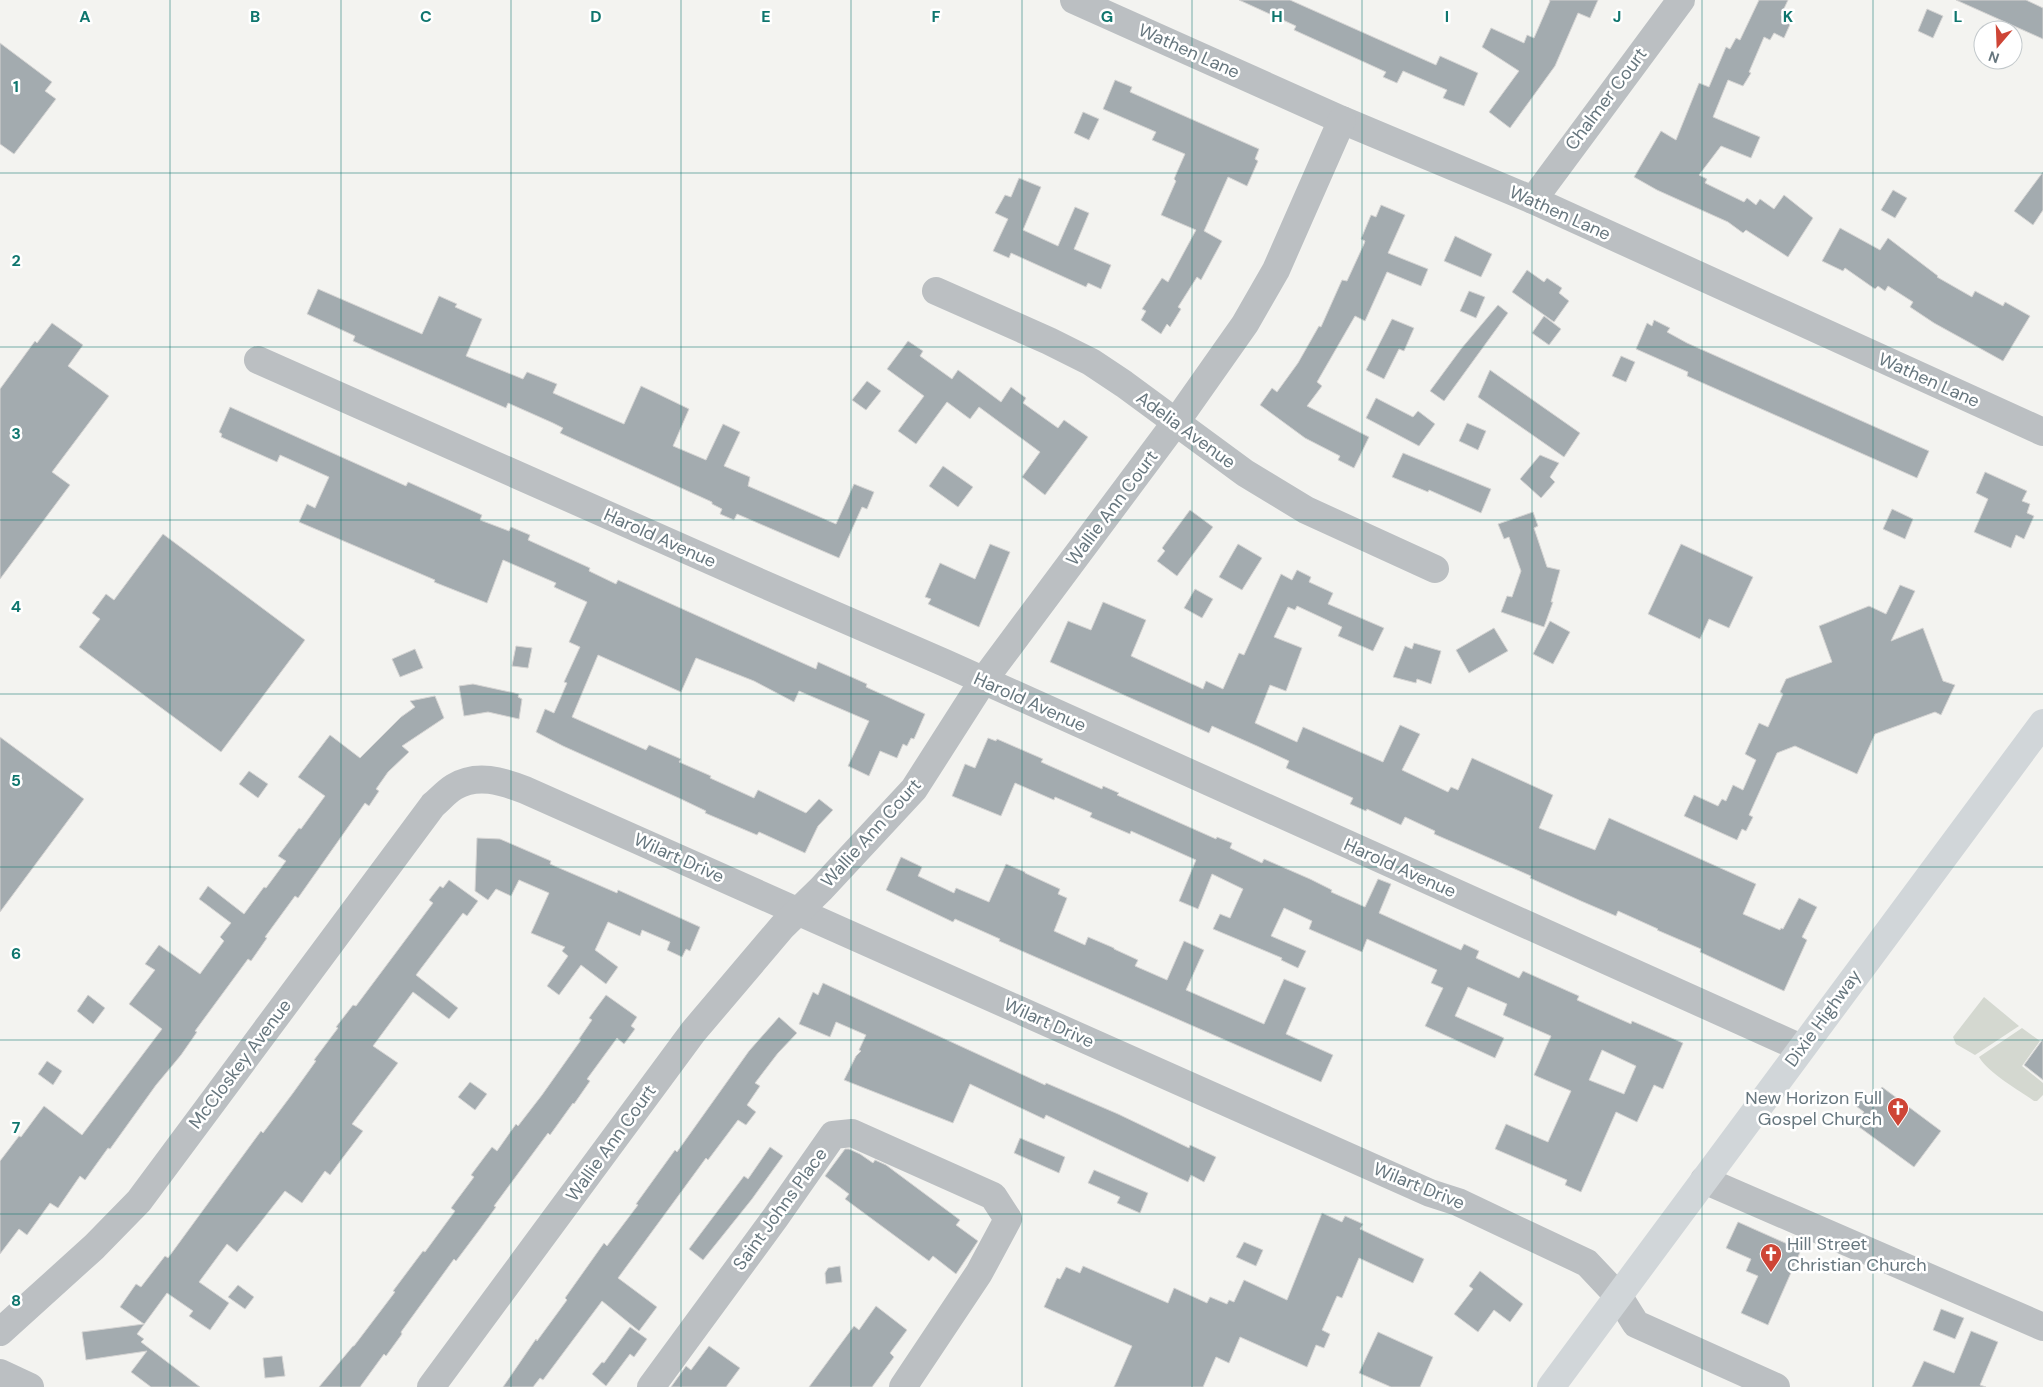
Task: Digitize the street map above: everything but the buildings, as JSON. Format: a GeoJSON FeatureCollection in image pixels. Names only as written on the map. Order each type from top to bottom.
{"type":"FeatureCollection","features":[{"type":"Feature","properties":{"kind":"main road","name":"Dixie Highway"},"geometry":{"type":"LineString","coordinates":[[1551,1387],[2043,723]]}},
{"type":"Feature","properties":{"kind":"street","name":"Wathen Lane"},"geometry":{"type":"LineString","coordinates":[[1075,0],[1342,120],[1533,200],[2043,432]]}},
{"type":"Feature","properties":{"kind":"street","name":"Chalmer Court"},"geometry":{"type":"LineString","coordinates":[[1533,200],[1681,0]]}},
{"type":"Feature","properties":{"kind":"street","name":"Wallie Ann Court"},"geometry":{"type":"LineString","coordinates":[[431,1387],[692,1032],[782,927],[821,889],[914,789],[983,681],[1176,422],[1245,324],[1276,270],[1342,120]]}},
{"type":"Feature","properties":{"kind":"street","name":"Adelia Avenue"},"geometry":{"type":"LineString","coordinates":[[936,290],[1091,362],[1245,473],[1306,510],[1436,569]]}},
{"type":"Feature","properties":{"kind":"street","name":"Harold Avenue"},"geometry":{"type":"LineString","coordinates":[[258,360],[946,663],[1801,1048]]}},
{"type":"Feature","properties":{"kind":"street","name":"Wilart Drive"},"geometry":{"type":"LineString","coordinates":[[465,782],[479,779],[499,780],[526,790],[1430,1193],[1458,1202],[1587,1263],[1619,1297],[1636,1324],[1776,1387]]}},
{"type":"Feature","properties":{"kind":"street","name":"McCloskey Avenue"},"geometry":{"type":"LineString","coordinates":[[0,1332],[94,1247],[138,1201],[433,805],[453,787],[465,782]]}},
{"type":"Feature","properties":{"kind":"street","name":"Saint Johns Place"},"geometry":{"type":"LineString","coordinates":[[651,1387],[775,1218],[833,1135],[852,1133],[993,1196],[1008,1219],[979,1273],[902,1387]]}},
{"type":"Feature","properties":{"kind":"street"},"geometry":{"type":"LineString","coordinates":[[1704,1180],[2043,1327]]}},
{"type":"Feature","properties":{"kind":"street"},"geometry":{"type":"LineString","coordinates":[[0,1373],[30,1387]]}},
{"type":"Feature","properties":{"kind":"shaded area"},"geometry":{"type":"Polygon","coordinates":[[[1984,997],[2019,1026],[1975,1055],[1956,1044],[1953,1037],[1984,997]]]}},
{"type":"Feature","properties":{"kind":"shaded area"},"geometry":{"type":"Polygon","coordinates":[[[2022,1028],[2040,1041],[2022,1066],[2043,1083],[2043,1095],[2037,1101],[2034,1101],[1996,1075],[1979,1057],[2022,1028]]]}},
{"type":"Feature","properties":{"kind":"place","name":"New Horizon Full Gospel Church"},"geometry":{"type":"Point","coordinates":[1898,1127]}},
{"type":"Feature","properties":{"kind":"place","name":"Hill Street Christian Church"},"geometry":{"type":"Point","coordinates":[1771,1273]}}]}
